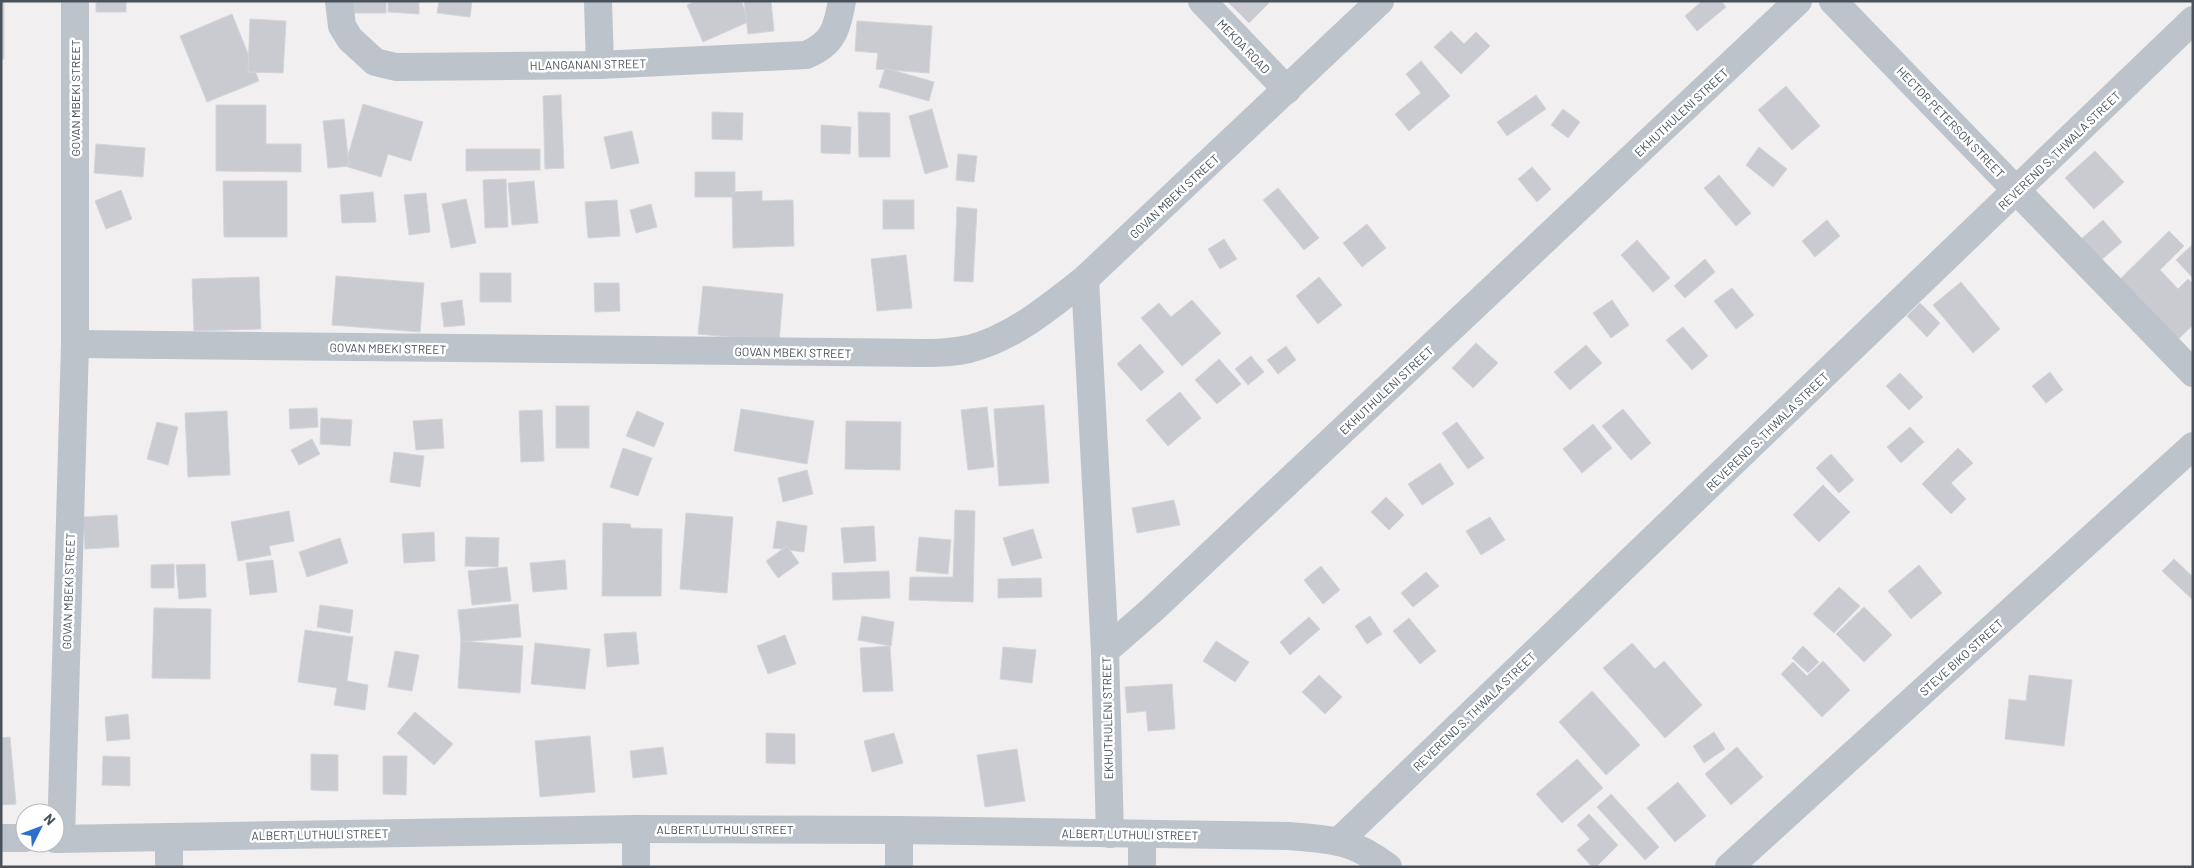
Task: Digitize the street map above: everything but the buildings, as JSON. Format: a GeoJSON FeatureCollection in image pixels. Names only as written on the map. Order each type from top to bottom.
{"type":"FeatureCollection","features":[{"type":"Feature","properties":{"kind":"street","name":"GOVAN MBEKI STREET"},"geometry":{"type":"LineString","coordinates":[[59,803],[75,344],[76,1]]}},
{"type":"Feature","properties":{"kind":"street","name":"HLANGANANI STREET"},"geometry":{"type":"LineString","coordinates":[[339,1],[342,26],[350,39],[375,62],[396,67],[600,65],[806,55],[821,49],[831,38],[839,20],[842,1]]}},
{"type":"Feature","properties":{"kind":"street"},"geometry":{"type":"LineString","coordinates":[[598,1],[600,65]]}},
{"type":"Feature","properties":{"kind":"street","name":"MEKDA ROAD"},"geometry":{"type":"LineString","coordinates":[[1202,1],[1287,90]]}},
{"type":"Feature","properties":{"kind":"street","name":"GOVAN MBEKI STREET"},"geometry":{"type":"LineString","coordinates":[[75,344],[948,352],[968,349],[1010,333],[1040,314],[1085,280],[1380,1]]}},
{"type":"Feature","properties":{"kind":"street","name":"EKHUTHULENI STREET"},"geometry":{"type":"LineString","coordinates":[[1110,834],[1105,651],[1153,610],[1798,1]]}},
{"type":"Feature","properties":{"kind":"street","name":"HECTOR PETERSON STREET"},"geometry":{"type":"LineString","coordinates":[[1833,1],[2018,190],[2193,373]]}},
{"type":"Feature","properties":{"kind":"street","name":"REVEREND S. THWALA STREET"},"geometry":{"type":"LineString","coordinates":[[1339,841],[2193,20]]}},
{"type":"Feature","properties":{"kind":"street"},"geometry":{"type":"LineString","coordinates":[[1085,280],[1105,651]]}},
{"type":"Feature","properties":{"kind":"street","name":"STEVE BIKO STREET"},"geometry":{"type":"LineString","coordinates":[[1729,867],[2193,446]]}},
{"type":"Feature","properties":{"kind":"street"},"geometry":{"type":"LineString","coordinates":[[636,829],[636,867]]}},
{"type":"Feature","properties":{"kind":"street","name":"ALBERT LUTHULI STREET"},"geometry":{"type":"LineString","coordinates":[[65,838],[636,829],[899,830],[1289,836],[1339,841],[1368,852],[1388,867]]}},
{"type":"Feature","properties":{"kind":"street"},"geometry":{"type":"LineString","coordinates":[[899,830],[899,867]]}},
{"type":"Feature","properties":{"kind":"street"},"geometry":{"type":"LineString","coordinates":[[1142,834],[1142,867]]}},
{"type":"Feature","properties":{"kind":"street"},"geometry":{"type":"LineString","coordinates":[[169,837],[169,867]]}},
{"type":"Feature","properties":{"kind":"street"},"geometry":{"type":"LineString","coordinates":[[1,838],[15,838]]}}]}
